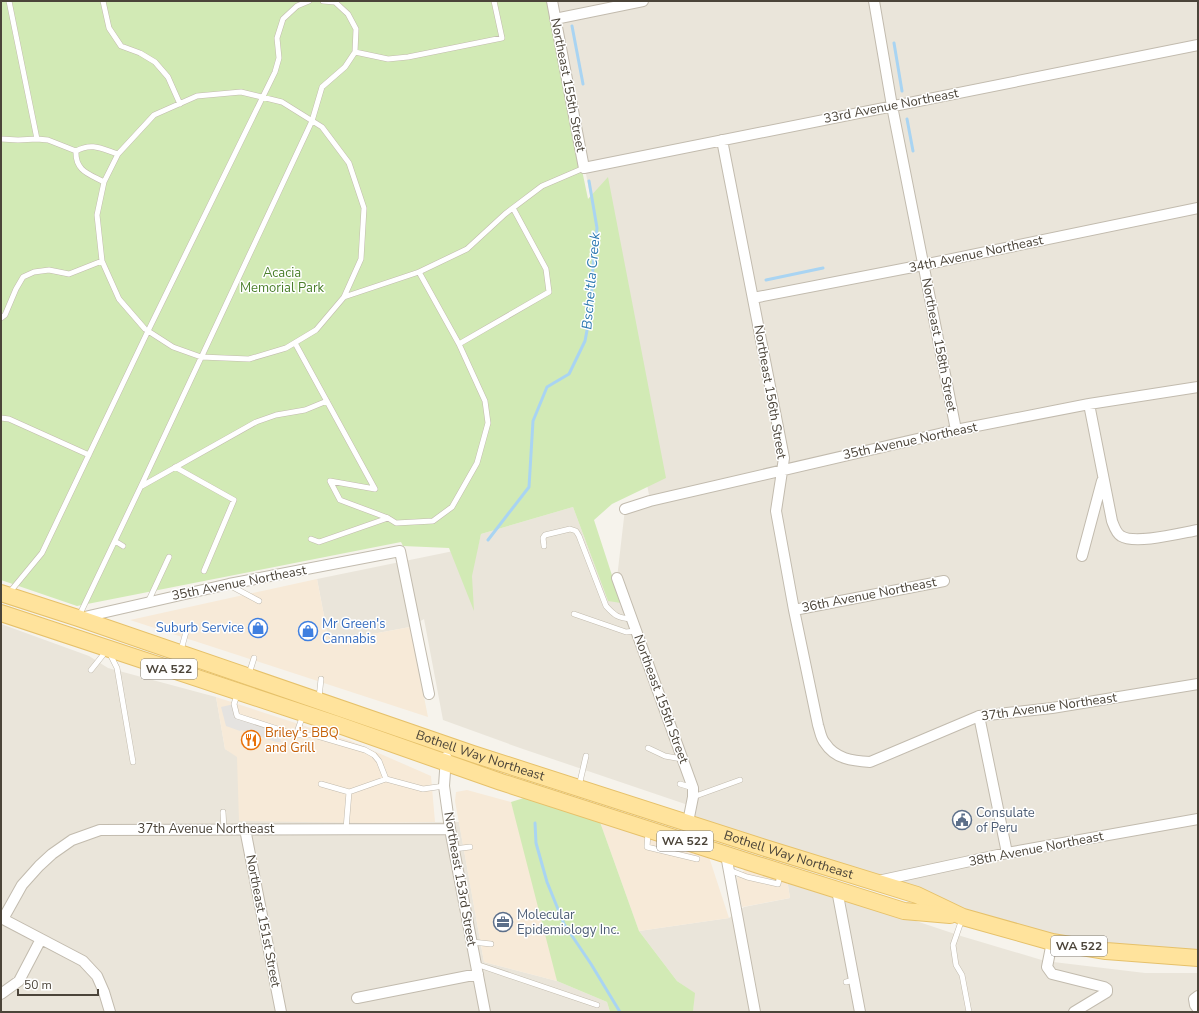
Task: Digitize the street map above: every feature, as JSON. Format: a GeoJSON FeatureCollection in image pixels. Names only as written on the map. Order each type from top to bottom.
{"type":"FeatureCollection","features":[{"type":"Feature","properties":{"kind":"main road"},"geometry":{"type":"LineString","coordinates":[[3,598],[70,628],[78,618]]}},
{"type":"Feature","properties":{"kind":"main road","name":"Bothell Way Northeast"},"geometry":{"type":"LineString","coordinates":[[1,613],[303,713],[445,763],[648,830],[728,862],[780,872],[908,914],[961,916]]}},
{"type":"Feature","properties":{"kind":"main road","name":"Bothell Way Northeast"},"geometry":{"type":"LineString","coordinates":[[78,618],[578,788],[917,895],[961,916],[1052,942],[1106,951],[1198,958]]}},
{"type":"Feature","properties":{"kind":"main road"},"geometry":{"type":"LineString","coordinates":[[108,648],[118,643],[175,662],[180,653]]}},
{"type":"Feature","properties":{"kind":"main road"},"geometry":{"type":"LineString","coordinates":[[728,862],[753,852],[856,886],[869,885],[874,882]]}},
{"type":"Feature","properties":{"kind":"street","name":"Northeast 155th Street"},"geometry":{"type":"LineString","coordinates":[[552,1],[584,168]]}},
{"type":"Feature","properties":{"kind":"street"},"geometry":{"type":"LineString","coordinates":[[555,19],[643,1]]}},
{"type":"Feature","properties":{"kind":"street","name":"Northeast 158th Street"},"geometry":{"type":"LineString","coordinates":[[874,1],[892,106],[956,430]]}},
{"type":"Feature","properties":{"kind":"street","name":"33rd Avenue Northeast"},"geometry":{"type":"LineString","coordinates":[[584,168],[1198,45]]}},
{"type":"Feature","properties":{"kind":"street","name":"Northeast 156th Street"},"geometry":{"type":"LineString","coordinates":[[722,140],[784,458],[776,510],[794,610],[818,725],[825,743],[837,755]]}},
{"type":"Feature","properties":{"kind":"street","name":"34th Avenue Northeast"},"geometry":{"type":"LineString","coordinates":[[753,298],[1198,208]]}},
{"type":"Feature","properties":{"kind":"street","name":"35th Avenue Northeast"},"geometry":{"type":"LineString","coordinates":[[625,509],[650,501],[956,430],[1089,404],[1198,387]]}},
{"type":"Feature","properties":{"kind":"street"},"geometry":{"type":"LineString","coordinates":[[1089,404],[1112,521],[1120,536],[1129,539],[1141,539],[1198,530]]}},
{"type":"Feature","properties":{"kind":"street"},"geometry":{"type":"LineString","coordinates":[[1082,556],[1103,477]]}},
{"type":"Feature","properties":{"kind":"street","name":"35th Avenue Northeast"},"geometry":{"type":"LineString","coordinates":[[78,618],[229,584],[400,551],[429,694]]}},
{"type":"Feature","properties":{"kind":"street","name":"Northeast 155th Street"},"geometry":{"type":"LineString","coordinates":[[617,578],[693,792]]}},
{"type":"Feature","properties":{"kind":"street","name":"36th Avenue Northeast"},"geometry":{"type":"LineString","coordinates":[[794,610],[944,581]]}},
{"type":"Feature","properties":{"kind":"street","name":"37th Avenue Northeast"},"geometry":{"type":"LineString","coordinates":[[837,755],[853,761],[870,762],[979,716],[1052,708],[1198,684]]}},
{"type":"Feature","properties":{"kind":"street"},"geometry":{"type":"LineString","coordinates":[[979,716],[1007,853]]}},
{"type":"Feature","properties":{"kind":"street","name":"Northeast 153rd Street"},"geometry":{"type":"LineString","coordinates":[[448,745],[445,763],[444,786],[450,829],[485,1012]]}},
{"type":"Feature","properties":{"kind":"street"},"geometry":{"type":"LineString","coordinates":[[688,822],[693,792]]}},
{"type":"Feature","properties":{"kind":"street","name":"38th Avenue Northeast"},"geometry":{"type":"LineString","coordinates":[[874,882],[1007,853],[1198,820]]}},
{"type":"Feature","properties":{"kind":"street","name":"Northeast 151st Street"},"geometry":{"type":"LineString","coordinates":[[245,829],[281,1012]]}},
{"type":"Feature","properties":{"kind":"street","name":"37th Avenue Northeast"},"geometry":{"type":"LineString","coordinates":[[2,919],[22,885],[52,854],[72,840],[100,830],[450,829]]}},
{"type":"Feature","properties":{"kind":"street"},"geometry":{"type":"LineString","coordinates":[[728,862],[755,1012]]}},
{"type":"Feature","properties":{"kind":"street"},"geometry":{"type":"LineString","coordinates":[[837,890],[850,981],[860,1012]]}},
{"type":"Feature","properties":{"kind":"street"},"geometry":{"type":"LineString","coordinates":[[2,919],[83,961],[97,976],[110,1012]]}},
{"type":"Feature","properties":{"kind":"street"},"geometry":{"type":"LineString","coordinates":[[1,994],[19,981],[41,939]]}},
{"type":"Feature","properties":{"kind":"street"},"geometry":{"type":"LineString","coordinates":[[1052,942],[1047,967],[1052,974],[1107,989],[1107,992],[1074,1012]]}},
{"type":"Feature","properties":{"kind":"street"},"geometry":{"type":"LineString","coordinates":[[357,998],[477,969]]}},
{"type":"Feature","properties":{"kind":"street"},"geometry":{"type":"LineString","coordinates":[[1198,996],[1194,999],[1195,1005],[1198,1009]]}},
{"type":"Feature","properties":{"kind":"lane"},"geometry":{"type":"LineString","coordinates":[[8,1],[37,139]]}},
{"type":"Feature","properties":{"kind":"lane"},"geometry":{"type":"LineString","coordinates":[[103,1],[109,28],[121,46],[140,53],[156,62],[168,78],[180,104]]}},
{"type":"Feature","properties":{"kind":"lane"},"geometry":{"type":"LineString","coordinates":[[3,598],[42,553],[148,331],[263,97],[275,72],[279,58],[277,38],[283,19],[297,6],[309,1]]}},
{"type":"Feature","properties":{"kind":"lane"},"geometry":{"type":"LineString","coordinates":[[78,618],[142,486],[312,121],[322,86],[345,67],[355,52],[356,29],[348,14],[335,1],[323,1]]}},
{"type":"Feature","properties":{"kind":"lane"},"geometry":{"type":"LineString","coordinates":[[355,52],[388,59],[408,57],[502,38],[494,1]]}},
{"type":"Feature","properties":{"kind":"lane"},"geometry":{"type":"LineString","coordinates":[[241,92],[282,102],[322,127],[349,163],[364,208],[361,259],[344,297],[316,330],[286,348],[249,359],[201,357],[173,347],[148,331],[119,299],[102,261],[97,214],[104,182],[118,154],[154,116],[180,104],[197,96],[241,92]]}},
{"type":"Feature","properties":{"kind":"lane"},"geometry":{"type":"LineString","coordinates":[[1,139],[48,140],[76,151],[91,145],[118,154]]}},
{"type":"Feature","properties":{"kind":"lane"},"geometry":{"type":"LineString","coordinates":[[76,151],[76,160],[81,169],[104,182]]}},
{"type":"Feature","properties":{"kind":"lane"},"geometry":{"type":"LineString","coordinates":[[344,297],[419,272],[467,249],[513,208],[542,186],[584,168]]}},
{"type":"Feature","properties":{"kind":"lane"},"geometry":{"type":"LineString","coordinates":[[459,344],[550,292],[546,269],[513,208]]}},
{"type":"Feature","properties":{"kind":"lane"},"geometry":{"type":"LineString","coordinates":[[1,318],[5,314],[23,277],[34,272],[49,270],[69,274],[102,261]]}},
{"type":"Feature","properties":{"kind":"lane"},"geometry":{"type":"LineString","coordinates":[[295,343],[375,489],[330,481],[340,500],[388,518],[396,523],[433,521],[452,507],[477,462],[488,423],[485,401],[459,344],[419,272]]}},
{"type":"Feature","properties":{"kind":"lane"},"geometry":{"type":"LineString","coordinates":[[142,486],[256,422],[276,415],[305,410],[327,401]]}},
{"type":"Feature","properties":{"kind":"lane"},"geometry":{"type":"LineString","coordinates":[[1,418],[9,419],[89,455]]}},
{"type":"Feature","properties":{"kind":"lane"},"geometry":{"type":"LineString","coordinates":[[175,467],[234,500],[204,571]]}},
{"type":"Feature","properties":{"kind":"lane"},"geometry":{"type":"LineString","coordinates":[[311,539],[319,542],[388,518]]}},
{"type":"Feature","properties":{"kind":"lane"},"geometry":{"type":"LineString","coordinates":[[544,546],[543,538],[545,535],[570,529],[576,531],[606,606],[613,614],[621,618],[632,619]]}},
{"type":"Feature","properties":{"kind":"lane"},"geometry":{"type":"LineString","coordinates":[[115,541],[123,546]]}},
{"type":"Feature","properties":{"kind":"lane"},"geometry":{"type":"LineString","coordinates":[[148,602],[169,557]]}},
{"type":"Feature","properties":{"kind":"lane"},"geometry":{"type":"LineString","coordinates":[[229,584],[259,602]]}},
{"type":"Feature","properties":{"kind":"lane"},"geometry":{"type":"LineString","coordinates":[[574,614],[626,632],[636,631]]}},
{"type":"Feature","properties":{"kind":"lane"},"geometry":{"type":"LineString","coordinates":[[180,653],[186,632]]}},
{"type":"Feature","properties":{"kind":"lane"},"geometry":{"type":"LineString","coordinates":[[91,670],[108,648],[117,668],[133,762]]}},
{"type":"Feature","properties":{"kind":"lane"},"geometry":{"type":"LineString","coordinates":[[249,677],[254,658]]}},
{"type":"Feature","properties":{"kind":"lane"},"geometry":{"type":"LineString","coordinates":[[319,701],[321,679]]}},
{"type":"Feature","properties":{"kind":"lane"},"geometry":{"type":"LineString","coordinates":[[238,692],[234,704],[237,716],[296,735],[314,735],[365,750],[374,755],[379,761],[386,779]]}},
{"type":"Feature","properties":{"kind":"lane"},"geometry":{"type":"LineString","coordinates":[[296,735],[303,713]]}},
{"type":"Feature","properties":{"kind":"lane"},"geometry":{"type":"LineString","coordinates":[[648,748],[665,756],[682,759]]}},
{"type":"Feature","properties":{"kind":"lane"},"geometry":{"type":"LineString","coordinates":[[578,788],[586,756]]}},
{"type":"Feature","properties":{"kind":"lane"},"geometry":{"type":"LineString","coordinates":[[321,784],[349,792],[386,779],[423,789],[444,786]]}},
{"type":"Feature","properties":{"kind":"lane"},"geometry":{"type":"LineString","coordinates":[[680,784],[693,792],[740,780]]}},
{"type":"Feature","properties":{"kind":"lane"},"geometry":{"type":"LineString","coordinates":[[346,829],[349,792]]}},
{"type":"Feature","properties":{"kind":"lane"},"geometry":{"type":"LineString","coordinates":[[223,812],[224,829]]}},
{"type":"Feature","properties":{"kind":"lane"},"geometry":{"type":"LineString","coordinates":[[648,830],[646,846],[697,859]]}},
{"type":"Feature","properties":{"kind":"lane"},"geometry":{"type":"LineString","coordinates":[[454,849],[470,847]]}},
{"type":"Feature","properties":{"kind":"lane"},"geometry":{"type":"LineString","coordinates":[[961,916],[953,945],[956,964],[962,975],[969,1012]]}},
{"type":"Feature","properties":{"kind":"lane"},"geometry":{"type":"LineString","coordinates":[[472,942],[491,944]]}},
{"type":"Feature","properties":{"kind":"lane"},"geometry":{"type":"LineString","coordinates":[[477,969],[597,1005]]}},
{"type":"Feature","properties":{"kind":"shaded area"},"geometry":{"type":"Polygon","coordinates":[[[552,1],[1198,1],[1198,958],[1052,942],[688,822],[691,806],[520,748],[443,720],[424,619],[410,627],[329,642],[317,579],[478,546],[481,534],[573,507],[608,601],[617,578],[625,509],[650,500],[552,1]]]}},
{"type":"Feature","properties":{"kind":"shaded area"},"geometry":{"type":"Polygon","coordinates":[[[317,579],[329,642],[410,627],[428,717],[130,620],[317,579]]]}},
{"type":"Feature","properties":{"kind":"shaded area"},"geometry":{"type":"Polygon","coordinates":[[[1,624],[89,656],[108,668],[216,697],[225,749],[369,823],[459,822],[484,962],[557,981],[607,1002],[610,1012],[1,1012],[1,624]]]}},
{"type":"Feature","properties":{"kind":"shaded area"},"geometry":{"type":"Polygon","coordinates":[[[216,697],[351,741],[431,776],[435,822],[369,823],[239,821],[237,757],[225,749],[216,697]]]}},
{"type":"Feature","properties":{"kind":"shaded area"},"geometry":{"type":"Polygon","coordinates":[[[234,704],[237,716],[278,729],[281,742],[276,742],[226,726],[221,707],[234,704]]]}},
{"type":"Feature","properties":{"kind":"shaded area"},"geometry":{"type":"Polygon","coordinates":[[[467,790],[511,802],[547,925],[557,981],[484,962],[455,801],[456,792],[467,790]]]}},
{"type":"Feature","properties":{"kind":"shaded area"},"geometry":{"type":"Polygon","coordinates":[[[600,822],[709,857],[729,918],[639,931],[600,822]]]}},
{"type":"Feature","properties":{"kind":"shaded area"},"geometry":{"type":"Polygon","coordinates":[[[749,867],[787,879],[790,898],[742,907],[737,878],[749,867]]]}},
{"type":"Feature","properties":{"kind":"shaded area"},"geometry":{"type":"Polygon","coordinates":[[[787,879],[833,894],[838,924],[847,922],[842,899],[883,910],[961,936],[1045,961],[1145,973],[1198,973],[1198,1012],[865,1012],[855,962],[855,1012],[693,1012],[694,993],[677,981],[639,931],[729,918],[744,907],[790,898],[787,879]]]}},
{"type":"Feature","properties":{"kind":"green space","name":"Acacia Memorial Park"},"geometry":{"type":"Polygon","coordinates":[[[1,1],[547,1],[588,199],[608,177],[666,478],[612,504],[594,520],[621,603],[608,601],[573,507],[481,534],[472,576],[474,611],[449,548],[403,546],[401,542],[77,606],[1,580],[1,1]]]}},
{"type":"Feature","properties":{"kind":"green space"},"geometry":{"type":"Polygon","coordinates":[[[527,797],[600,822],[639,931],[677,981],[695,993],[693,1012],[610,1012],[607,1002],[557,981],[511,802],[527,797]]]}},
{"type":"Feature","properties":{"kind":"waterway"},"geometry":{"type":"LineString","coordinates":[[572,26],[583,84]]}},
{"type":"Feature","properties":{"kind":"waterway"},"geometry":{"type":"LineString","coordinates":[[894,43],[902,91]]}},
{"type":"Feature","properties":{"kind":"waterway"},"geometry":{"type":"LineString","coordinates":[[907,119],[913,151]]}},
{"type":"Feature","properties":{"kind":"waterway","name":"Bsche'tla Creek"},"geometry":{"type":"LineString","coordinates":[[488,540],[529,487],[533,421],[547,387],[569,374],[585,341],[591,309],[593,264],[597,228],[589,181]]}},
{"type":"Feature","properties":{"kind":"waterway"},"geometry":{"type":"LineString","coordinates":[[766,280],[823,268]]}},
{"type":"Feature","properties":{"kind":"waterway","name":"Bsche'tla Creek"},"geometry":{"type":"LineString","coordinates":[[535,823],[536,843],[547,882],[564,924],[591,964],[620,1012]]}},
{"type":"Feature","properties":{"kind":"place","name":"Suburb Service"},"geometry":{"type":"Point","coordinates":[258,628]}},
{"type":"Feature","properties":{"kind":"place","name":"Mr Green's Cannabis"},"geometry":{"type":"Point","coordinates":[308,631]}},
{"type":"Feature","properties":{"kind":"place","name":"Briley's BBQ and Grill"},"geometry":{"type":"Point","coordinates":[251,740]}},
{"type":"Feature","properties":{"kind":"place","name":"Consulate of Peru"},"geometry":{"type":"Point","coordinates":[962,820]}},
{"type":"Feature","properties":{"kind":"place","name":"Molecular Epidemiology Inc."},"geometry":{"type":"Point","coordinates":[503,922]}}]}
